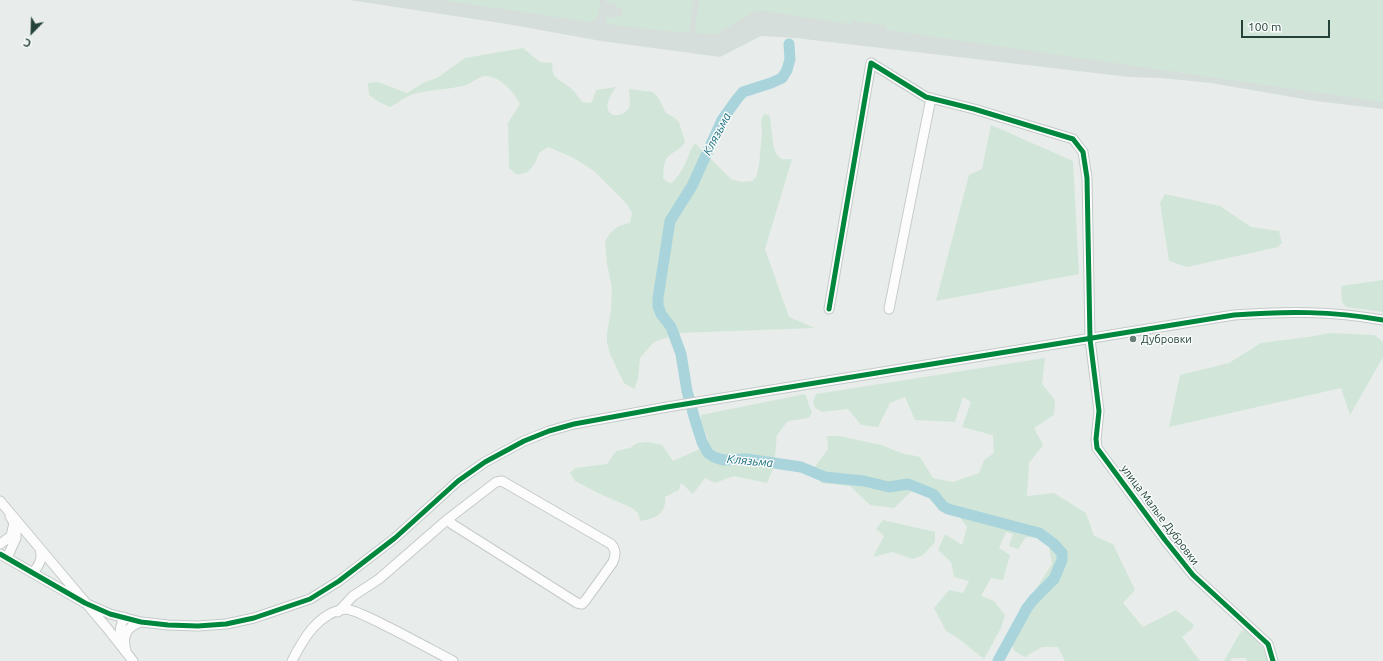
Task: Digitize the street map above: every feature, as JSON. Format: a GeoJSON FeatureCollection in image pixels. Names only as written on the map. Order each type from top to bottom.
{"type":"FeatureCollection","features":[{"type":"Feature","properties":{"kind":"street","name":"улица Малые Дубровки"},"geometry":{"type":"LineString","coordinates":[[829,309],[871,63],[926,97],[974,109],[1073,139],[1083,152],[1087,178],[1090,339],[1099,410],[1096,440],[1097,448],[1165,540],[1193,575],[1268,644],[1273,661]]}},
{"type":"Feature","properties":{"kind":"street"},"geometry":{"type":"LineString","coordinates":[[889,309],[931,98]]}},
{"type":"Feature","properties":{"kind":"street"},"geometry":{"type":"LineString","coordinates":[[0,501],[14,523],[16,538],[3,556],[85,603],[110,614],[141,622],[198,626],[226,624],[254,618],[310,599],[339,581],[395,538],[458,482],[485,462],[524,441],[549,431],[574,424],[709,400],[1234,315],[1272,312],[1309,312],[1348,314],[1383,320]]}},
{"type":"Feature","properties":{"kind":"street"},"geometry":{"type":"LineString","coordinates":[[338,612],[353,596],[379,579],[448,519],[496,482],[502,481],[611,544],[615,549],[616,555],[613,562],[586,601],[582,604],[577,603],[452,524],[448,519]]}},
{"type":"Feature","properties":{"kind":"street"},"geometry":{"type":"LineString","coordinates":[[6,510],[107,628],[130,658]]}},
{"type":"Feature","properties":{"kind":"street"},"geometry":{"type":"LineString","coordinates":[[0,544],[11,536],[14,523]]}},
{"type":"Feature","properties":{"kind":"street"},"geometry":{"type":"LineString","coordinates":[[33,573],[39,565],[42,556],[39,549]]}},
{"type":"Feature","properties":{"kind":"street"},"geometry":{"type":"LineString","coordinates":[[292,661],[313,626],[327,616],[346,609],[367,617],[453,661]]}},
{"type":"Feature","properties":{"kind":"street"},"geometry":{"type":"LineString","coordinates":[[107,628],[110,614]]}},
{"type":"Feature","properties":{"kind":"street"},"geometry":{"type":"LineString","coordinates":[[124,617],[120,629],[120,636],[130,658]]}},
{"type":"Feature","properties":{"kind":"street"},"geometry":{"type":"LineString","coordinates":[[124,642],[125,636],[129,629],[141,622]]}},
{"type":"Feature","properties":{"kind":"shaded area"},"geometry":{"type":"Polygon","coordinates":[[[349,0],[1383,0],[1383,109],[1315,101],[1211,83],[1161,78],[1129,77],[795,38],[761,36],[720,57],[601,41],[507,24],[349,0]]]}},
{"type":"Feature","properties":{"kind":"green space"},"geometry":{"type":"Polygon","coordinates":[[[442,0],[600,0],[597,17],[590,22],[442,0]]]}},
{"type":"Feature","properties":{"kind":"green space"},"geometry":{"type":"Polygon","coordinates":[[[606,0],[693,0],[689,31],[685,33],[606,24],[607,17],[615,18],[615,15],[622,16],[623,8],[616,7],[616,4],[605,2],[606,0]]]}},
{"type":"Feature","properties":{"kind":"green space"},"geometry":{"type":"Polygon","coordinates":[[[699,0],[1383,0],[1383,102],[888,30],[885,25],[854,21],[850,24],[757,10],[716,34],[695,33],[699,0]]]}},
{"type":"Feature","properties":{"kind":"green space"},"geometry":{"type":"Polygon","coordinates":[[[523,48],[540,62],[553,63],[553,73],[557,79],[572,89],[582,102],[592,102],[596,90],[616,87],[609,98],[607,105],[608,110],[612,114],[618,115],[625,113],[629,108],[629,89],[653,92],[659,99],[666,113],[679,122],[685,142],[681,148],[669,156],[665,162],[663,178],[667,182],[672,183],[679,174],[684,167],[695,143],[731,179],[741,182],[752,181],[756,177],[759,165],[762,132],[761,120],[764,114],[769,115],[775,151],[782,159],[792,159],[765,249],[789,317],[815,328],[680,333],[654,342],[640,358],[638,379],[634,389],[624,383],[610,354],[607,343],[612,288],[607,264],[605,241],[611,232],[619,226],[630,223],[632,213],[627,204],[594,171],[572,157],[548,147],[539,153],[535,163],[528,172],[517,175],[509,168],[508,123],[520,104],[511,90],[497,79],[483,76],[460,87],[414,94],[390,107],[369,95],[368,83],[378,82],[407,93],[425,82],[437,78],[465,58],[523,48]]]}},
{"type":"Feature","properties":{"kind":"green space"},"geometry":{"type":"Polygon","coordinates":[[[991,125],[1073,161],[1079,274],[936,301],[969,175],[982,169],[991,125]]]}},
{"type":"Feature","properties":{"kind":"green space"},"geometry":{"type":"Polygon","coordinates":[[[1165,194],[1220,206],[1251,227],[1279,231],[1282,243],[1278,247],[1187,267],[1169,261],[1160,203],[1165,194]]]}},
{"type":"Feature","properties":{"kind":"green space"},"geometry":{"type":"Polygon","coordinates":[[[1383,280],[1383,312],[1346,307],[1342,302],[1341,286],[1383,280]]]}},
{"type":"Feature","properties":{"kind":"green space"},"geometry":{"type":"Polygon","coordinates":[[[1330,333],[1375,335],[1383,342],[1383,357],[1350,415],[1341,388],[1169,427],[1180,375],[1229,363],[1261,343],[1330,333]]]}},
{"type":"Feature","properties":{"kind":"green space"},"geometry":{"type":"Polygon","coordinates":[[[1045,358],[1042,384],[1055,400],[1054,415],[1034,428],[1043,445],[1029,463],[1027,496],[1054,493],[1086,513],[1094,536],[1113,544],[1135,590],[1123,603],[1143,627],[1176,610],[1194,625],[1192,629],[1182,637],[1200,661],[1065,661],[1058,647],[1042,647],[1025,657],[1014,651],[1009,630],[1052,564],[1049,547],[1037,538],[1026,537],[1018,549],[1009,546],[1013,534],[1006,532],[999,548],[1010,555],[1003,580],[991,578],[981,596],[994,601],[1005,615],[1001,628],[984,659],[955,636],[946,631],[934,608],[949,590],[963,593],[969,581],[954,577],[951,562],[938,550],[945,534],[962,545],[967,527],[947,501],[913,490],[894,508],[870,505],[850,486],[821,483],[814,468],[828,449],[827,436],[839,436],[881,445],[901,453],[920,457],[933,478],[953,482],[979,473],[984,460],[994,453],[993,435],[962,427],[971,402],[963,397],[955,422],[915,420],[905,397],[890,403],[878,427],[861,425],[848,409],[822,412],[815,408],[813,402],[816,394],[1045,358]]]}},
{"type":"Feature","properties":{"kind":"green space"},"geometry":{"type":"Polygon","coordinates":[[[805,394],[812,413],[809,418],[788,421],[777,435],[774,467],[767,483],[734,476],[715,483],[705,478],[693,494],[681,483],[679,490],[665,497],[662,512],[655,517],[640,521],[638,513],[632,508],[575,481],[570,473],[575,468],[607,464],[616,451],[630,448],[637,443],[648,442],[662,445],[673,461],[704,447],[708,439],[701,423],[701,415],[805,394]]]}},
{"type":"Feature","properties":{"kind":"green space"},"geometry":{"type":"Polygon","coordinates":[[[883,520],[935,532],[935,542],[923,555],[913,559],[892,552],[873,557],[884,536],[876,529],[883,520]]]}},
{"type":"Feature","properties":{"kind":"green space"},"geometry":{"type":"Polygon","coordinates":[[[1248,629],[1263,648],[1268,661],[1247,661],[1246,658],[1232,658],[1230,661],[1224,661],[1241,631],[1248,629]]]}},
{"type":"Feature","properties":{"kind":"waterway","name":"Клязьма"},"geometry":{"type":"LineString","coordinates":[[789,44],[790,59],[787,70],[782,78],[743,92],[722,120],[692,186],[670,221],[658,306],[661,314],[671,327],[681,354],[687,391],[702,442],[708,453],[723,460],[747,459],[801,467],[825,477],[864,481],[889,487],[908,484],[933,494],[943,506],[948,509],[1039,533],[1054,544],[1062,553],[1062,560],[1054,579],[1027,608],[998,661]]}},
{"type":"Feature","properties":{"kind":"cycle path"},"geometry":{"type":"LineString","coordinates":[[829,309],[871,63],[926,97],[974,109],[1073,139],[1083,152],[1087,178],[1090,339],[1099,411],[1096,439],[1097,448],[1165,540],[1193,575],[1268,644],[1273,661]]}},
{"type":"Feature","properties":{"kind":"cycle path"},"geometry":{"type":"LineString","coordinates":[[0,554],[85,603],[110,614],[141,622],[168,625],[198,626],[226,624],[254,618],[310,599],[339,581],[395,538],[458,481],[485,462],[524,441],[549,431],[574,424],[667,407],[1234,315],[1327,313],[1383,320]]}},
{"type":"Feature","properties":{"kind":"place","name":"Дубровки"},"geometry":{"type":"Point","coordinates":[1133,339]}}]}
